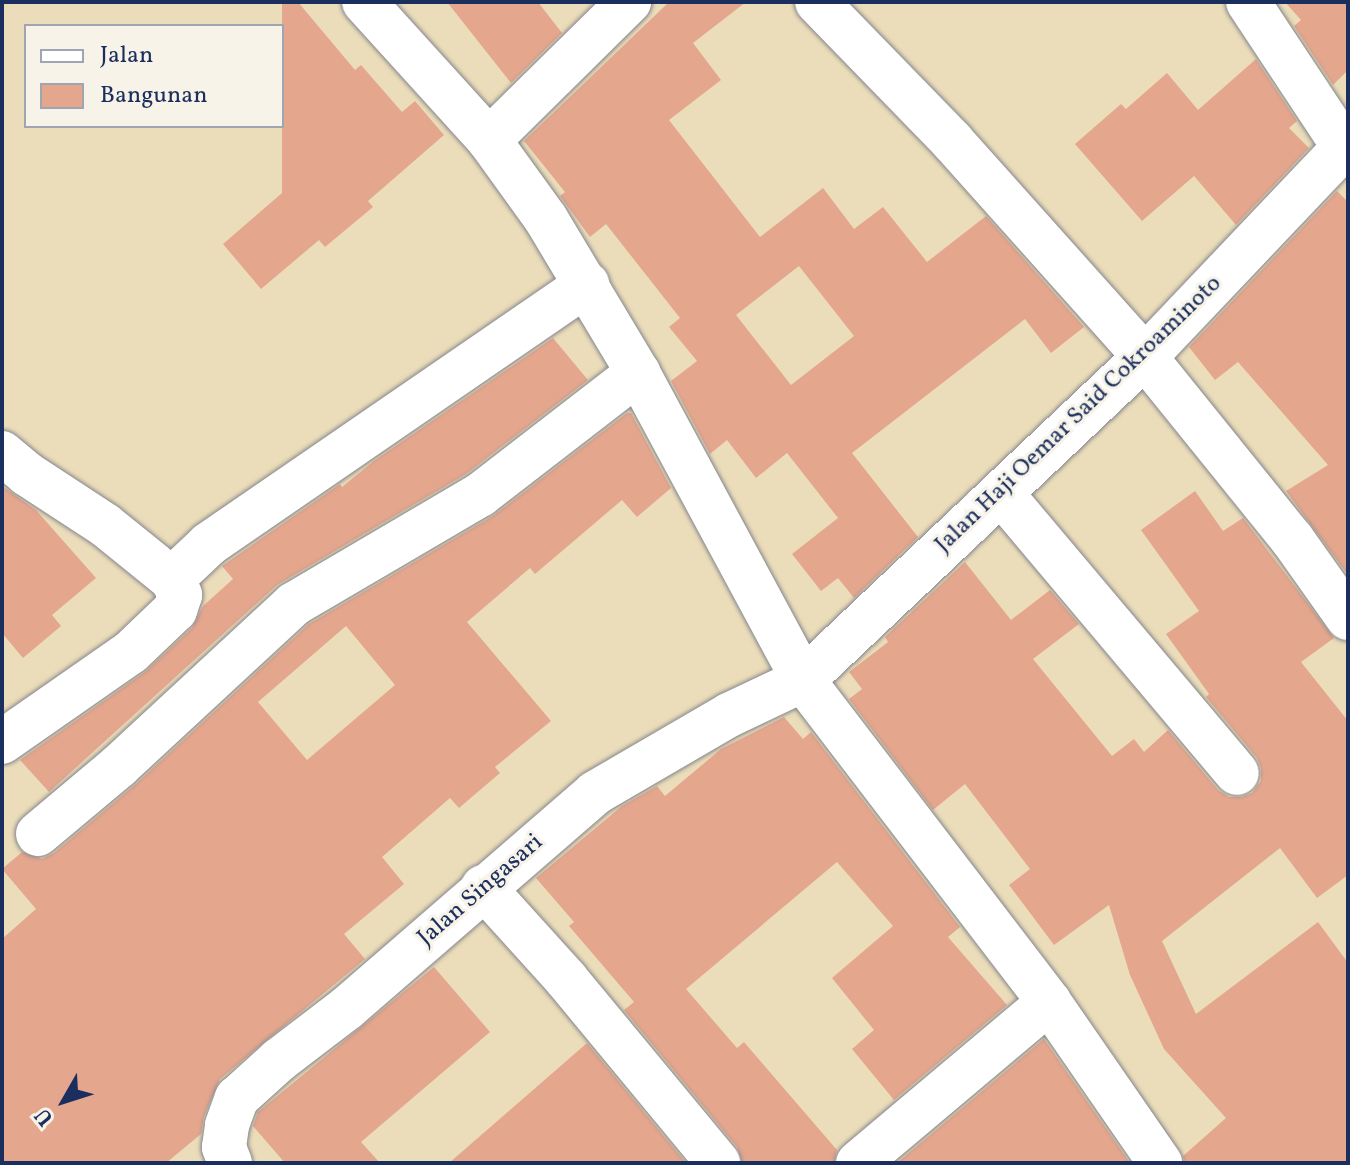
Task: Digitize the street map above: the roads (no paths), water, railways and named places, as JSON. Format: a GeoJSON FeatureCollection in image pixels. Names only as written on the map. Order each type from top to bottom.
{"type":"FeatureCollection","features":[{"type":"Feature","properties":{"kind":"street"},"geometry":{"type":"LineString","coordinates":[[364,2],[489,140],[587,284],[803,680],[1049,1002],[1160,1163]]}},
{"type":"Feature","properties":{"kind":"street"},"geometry":{"type":"LineString","coordinates":[[489,140],[629,2]]}},
{"type":"Feature","properties":{"kind":"street"},"geometry":{"type":"LineString","coordinates":[[817,2],[952,141],[1145,357],[1283,527],[1348,618]]}},
{"type":"Feature","properties":{"kind":"street"},"geometry":{"type":"LineString","coordinates":[[1248,2],[1347,148]]}},
{"type":"Feature","properties":{"kind":"street","name":"Jalan Haji Oemar Said Cokroaminoto"},"geometry":{"type":"LineString","coordinates":[[803,680],[1145,357],[1347,148]]}},
{"type":"Feature","properties":{"kind":"street"},"geometry":{"type":"LineString","coordinates":[[172,579],[209,544],[587,284]]}},
{"type":"Feature","properties":{"kind":"street"},"geometry":{"type":"LineString","coordinates":[[38,834],[119,766],[294,604],[480,495],[638,373]]}},
{"type":"Feature","properties":{"kind":"street"},"geometry":{"type":"LineString","coordinates":[[2,453],[27,474],[105,525],[172,579],[180,595],[175,610],[131,652],[2,742]]}},
{"type":"Feature","properties":{"kind":"street"},"geometry":{"type":"LineString","coordinates":[[1001,493],[1237,773]]}},
{"type":"Feature","properties":{"kind":"street","name":"Jalan Singasari"},"geometry":{"type":"LineString","coordinates":[[218,1158],[237,1098],[279,1060],[347,1008],[595,793],[729,715],[803,680]]}},
{"type":"Feature","properties":{"kind":"street"},"geometry":{"type":"LineString","coordinates":[[483,887],[566,979],[718,1163]]}},
{"type":"Feature","properties":{"kind":"street"},"geometry":{"type":"LineString","coordinates":[[858,1163],[1049,1002]]}}]}
